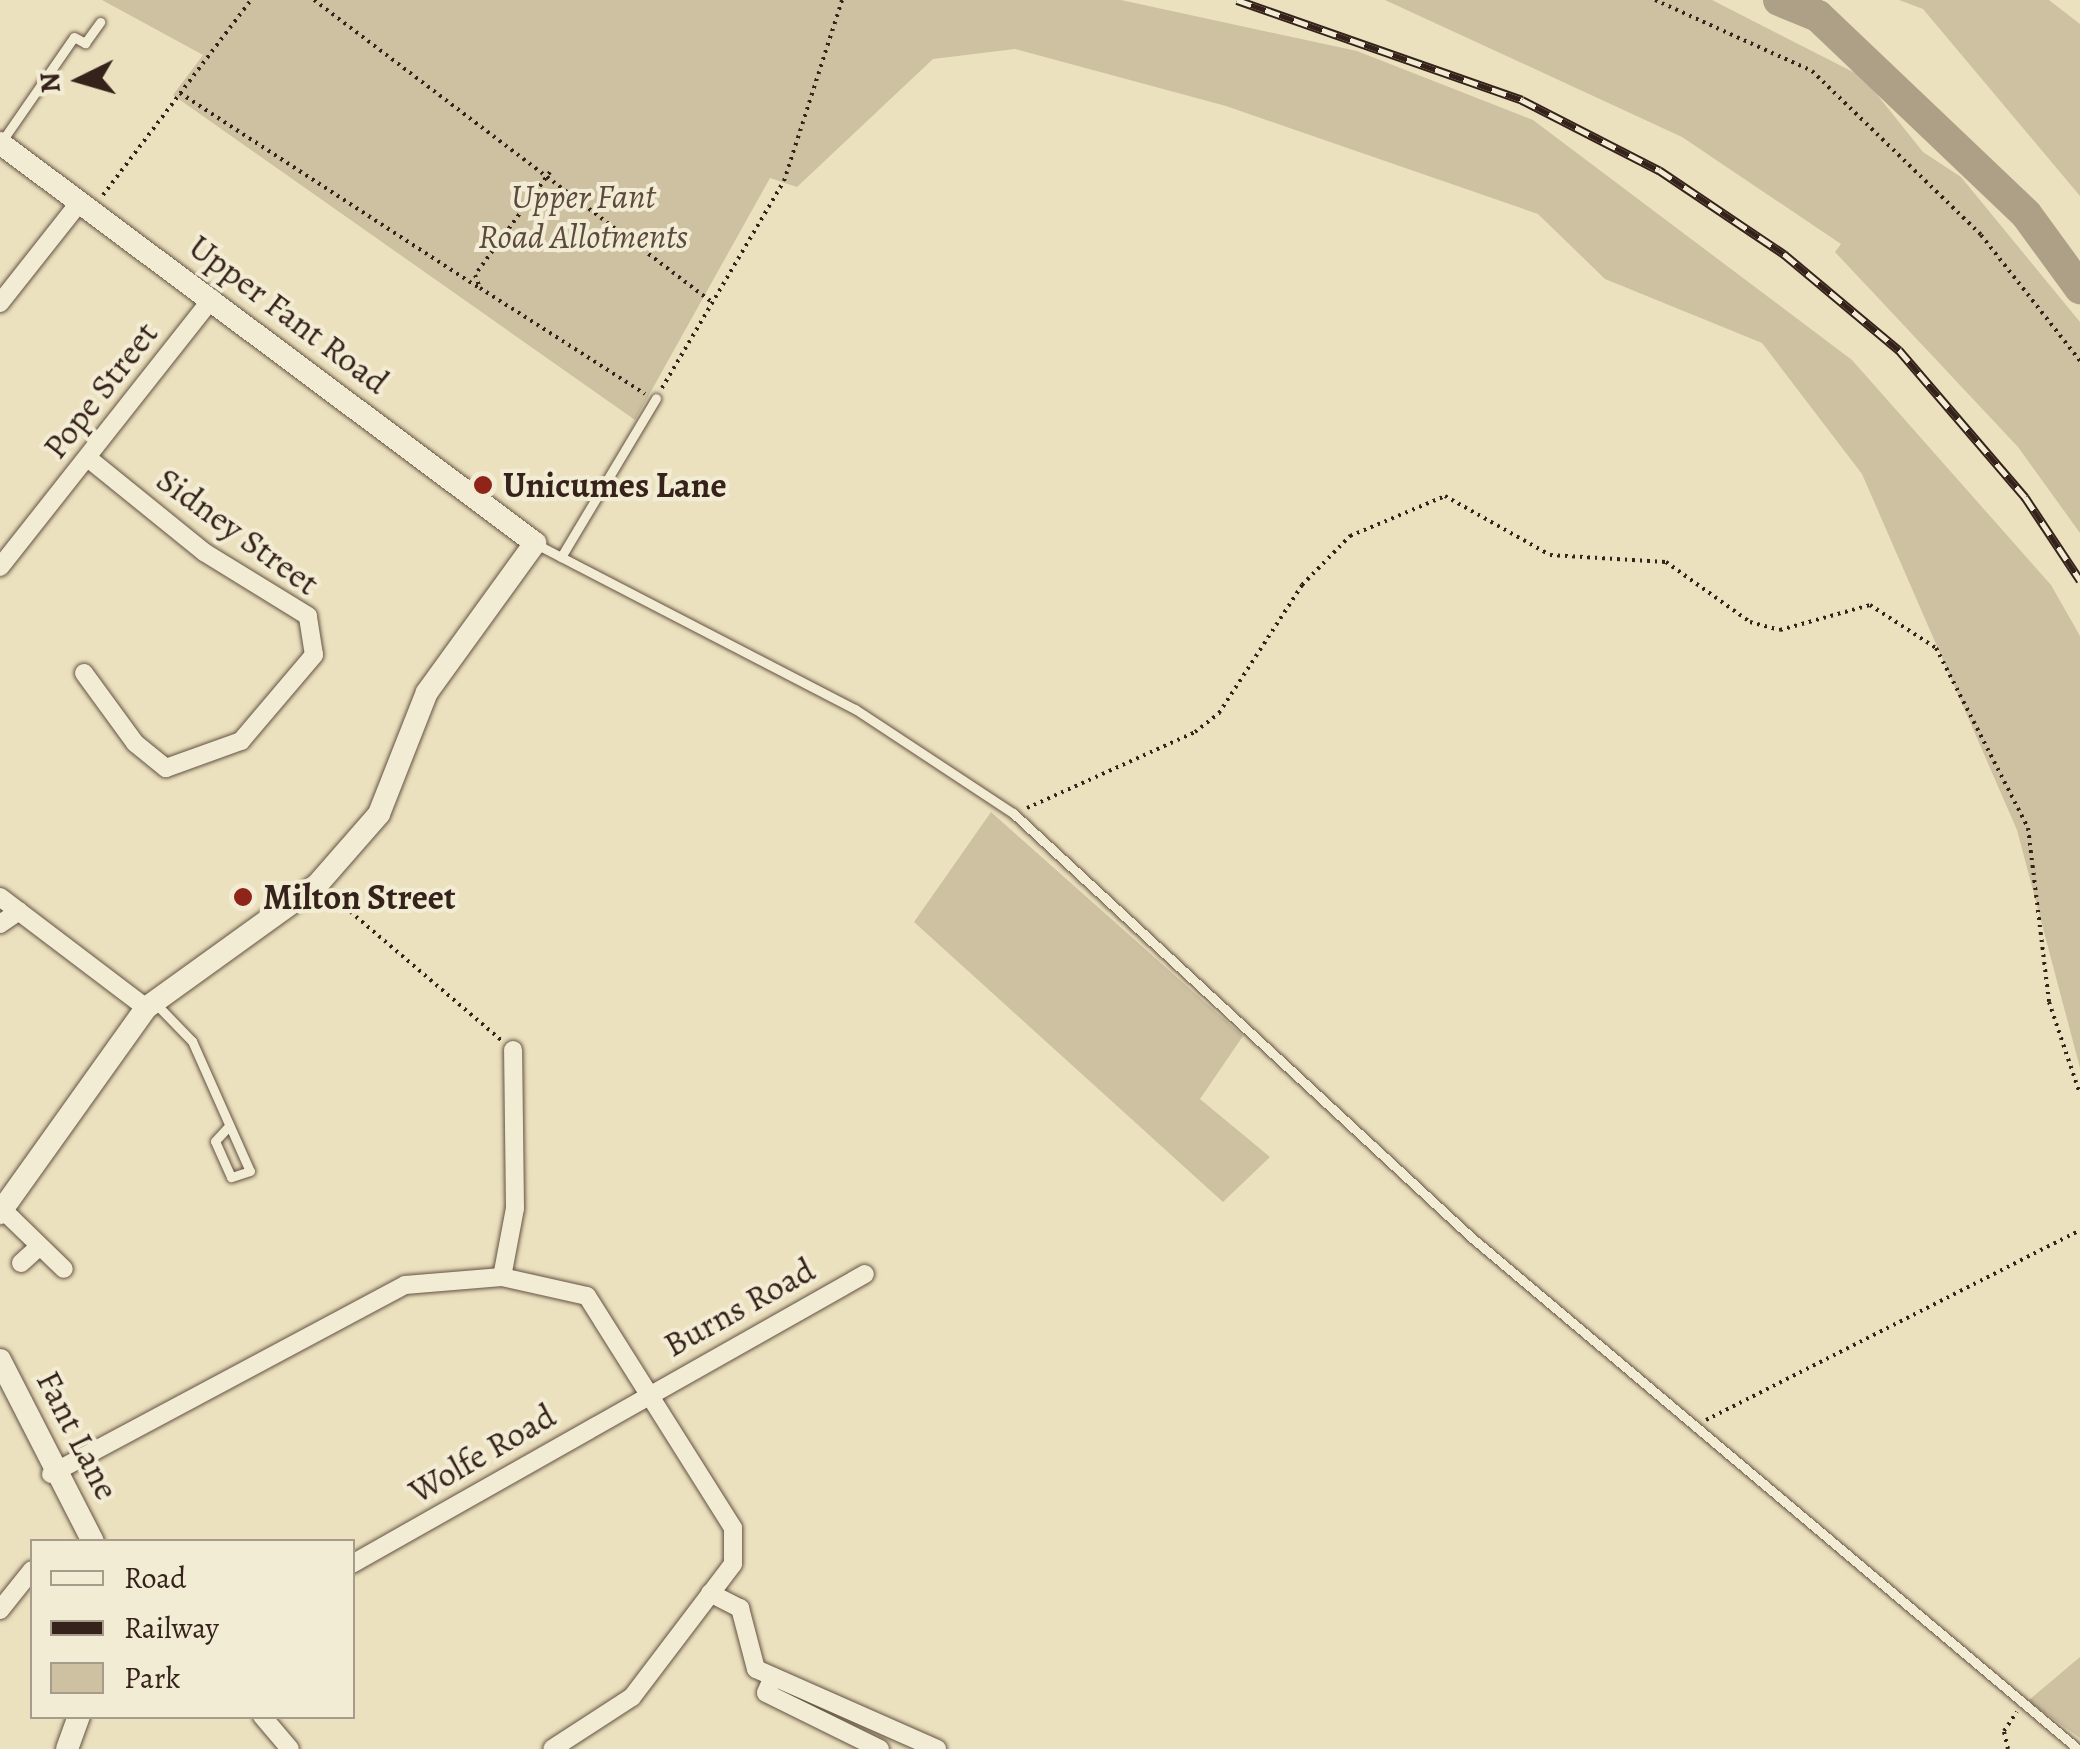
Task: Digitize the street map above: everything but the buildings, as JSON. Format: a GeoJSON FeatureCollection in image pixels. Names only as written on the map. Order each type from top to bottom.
{"type":"FeatureCollection","features":[{"type":"Feature","properties":{"kind":"street","name":"Upper Fant Road"},"geometry":{"type":"LineString","coordinates":[[0,143],[535,544]]}},
{"type":"Feature","properties":{"kind":"street"},"geometry":{"type":"LineString","coordinates":[[0,302],[85,207]]}},
{"type":"Feature","properties":{"kind":"street","name":"Pope Street"},"geometry":{"type":"LineString","coordinates":[[0,567],[212,300]]}},
{"type":"Feature","properties":{"kind":"street","name":"Sidney Street"},"geometry":{"type":"LineString","coordinates":[[84,673],[136,743],[166,768],[242,740],[314,655],[308,616],[204,552],[88,458]]}},
{"type":"Feature","properties":{"kind":"street"},"geometry":{"type":"LineString","coordinates":[[64,1269],[1,1211],[150,1006],[318,884],[379,814],[427,692],[535,544]]}},
{"type":"Feature","properties":{"kind":"street"},"geometry":{"type":"LineString","coordinates":[[0,896],[150,1006]]}},
{"type":"Feature","properties":{"kind":"street"},"geometry":{"type":"LineString","coordinates":[[0,924],[19,911]]}},
{"type":"Feature","properties":{"kind":"street"},"geometry":{"type":"LineString","coordinates":[[502,1277],[516,1208],[512,1050]]}},
{"type":"Feature","properties":{"kind":"street"},"geometry":{"type":"LineString","coordinates":[[21,1262],[40,1246]]}},
{"type":"Feature","properties":{"kind":"street","name":"Burns Road"},"geometry":{"type":"LineString","coordinates":[[644,1398],[865,1274]]}},
{"type":"Feature","properties":{"kind":"street"},"geometry":{"type":"LineString","coordinates":[[51,1474],[405,1286],[502,1277],[587,1296],[644,1398],[733,1528],[733,1564],[632,1697],[552,1749]]}},
{"type":"Feature","properties":{"kind":"street","name":"Fant Lane"},"geometry":{"type":"LineString","coordinates":[[0,1360],[51,1474],[90,1539]]}},
{"type":"Feature","properties":{"kind":"street","name":"Wolfe Road"},"geometry":{"type":"LineString","coordinates":[[355,1562],[644,1398]]}},
{"type":"Feature","properties":{"kind":"street"},"geometry":{"type":"LineString","coordinates":[[0,1610],[30,1572]]}},
{"type":"Feature","properties":{"kind":"street"},"geometry":{"type":"LineString","coordinates":[[710,1593],[740,1608],[756,1669],[856,1709],[937,1749]]}},
{"type":"Feature","properties":{"kind":"street"},"geometry":{"type":"LineString","coordinates":[[773,1677],[766,1693],[880,1749]]}},
{"type":"Feature","properties":{"kind":"street"},"geometry":{"type":"LineString","coordinates":[[837,1730],[856,1709]]}},
{"type":"Feature","properties":{"kind":"street"},"geometry":{"type":"LineString","coordinates":[[66,1749],[78,1719]]}},
{"type":"Feature","properties":{"kind":"street"},"geometry":{"type":"LineString","coordinates":[[265,1719],[290,1749]]}},
{"type":"Feature","properties":{"kind":"lane"},"geometry":{"type":"LineString","coordinates":[[0,143],[74,36],[85,43],[100,22]]}},
{"type":"Feature","properties":{"kind":"lane"},"geometry":{"type":"LineString","coordinates":[[562,557],[656,398]]}},
{"type":"Feature","properties":{"kind":"lane"},"geometry":{"type":"LineString","coordinates":[[535,544],[855,709],[1013,813],[1471,1237],[2020,1708],[2078,1749]]}},
{"type":"Feature","properties":{"kind":"lane"},"geometry":{"type":"LineString","coordinates":[[150,1006],[192,1041],[250,1170],[231,1177],[215,1140],[229,1126]]}},
{"type":"Feature","properties":{"kind":"path"},"geometry":{"type":"LineString","coordinates":[[85,207],[180,93],[250,0]]}},
{"type":"Feature","properties":{"kind":"path"},"geometry":{"type":"LineString","coordinates":[[314,0],[550,172],[713,302]]}},
{"type":"Feature","properties":{"kind":"path"},"geometry":{"type":"LineString","coordinates":[[180,93],[656,398],[784,181],[842,0]]}},
{"type":"Feature","properties":{"kind":"path"},"geometry":{"type":"LineString","coordinates":[[1655,0],[1812,70],[1981,235],[2080,361]]}},
{"type":"Feature","properties":{"kind":"path"},"geometry":{"type":"LineString","coordinates":[[480,288],[475,275],[550,172]]}},
{"type":"Feature","properties":{"kind":"path"},"geometry":{"type":"LineString","coordinates":[[1013,813],[1195,732],[1220,713],[1292,600],[1350,536],[1445,496],[1550,555],[1666,562],[1750,622],[1780,630],[1870,605],[1936,648],[2028,828],[2049,1002],[2080,1094]]}},
{"type":"Feature","properties":{"kind":"path"},"geometry":{"type":"LineString","coordinates":[[318,884],[512,1050]]}},
{"type":"Feature","properties":{"kind":"path"},"geometry":{"type":"LineString","coordinates":[[1692,1428],[2080,1230]]}},
{"type":"Feature","properties":{"kind":"path"},"geometry":{"type":"LineString","coordinates":[[2008,1749],[2004,1730],[2020,1708]]}},
{"type":"Feature","properties":{"kind":"green space","name":"Upper Fant Road Allotments"},"geometry":{"type":"Polygon","coordinates":[[[102,0],[1121,0],[1357,51],[1533,120],[1852,360],[2051,585],[2080,636],[2080,1068],[2017,830],[1862,474],[1762,343],[1605,279],[1538,214],[1226,106],[1015,49],[933,59],[797,187],[770,178],[635,420],[173,95],[203,55],[102,0]]]}},
{"type":"Feature","properties":{"kind":"green space"},"geometry":{"type":"Polygon","coordinates":[[[1385,0],[1712,0],[1863,77],[1923,152],[1961,177],[2080,322],[2080,533],[2018,447],[1835,252],[1841,244],[1682,137],[1385,0]]]}},
{"type":"Feature","properties":{"kind":"green space"},"geometry":{"type":"Polygon","coordinates":[[[1899,0],[2049,0],[2080,24],[2080,196],[1923,9],[1899,0]]]}},
{"type":"Feature","properties":{"kind":"green space"},"geometry":{"type":"Polygon","coordinates":[[[991,812],[1243,1036],[1200,1099],[1270,1157],[1223,1202],[914,922],[991,812]]]}},
{"type":"Feature","properties":{"kind":"green space"},"geometry":{"type":"Polygon","coordinates":[[[2080,1657],[2080,1738],[2028,1701],[2080,1657]]]}},
{"type":"Feature","properties":{"kind":"waterway"},"geometry":{"type":"LineString","coordinates":[[1779,0],[1818,16],[2026,214],[2080,288]]}},
{"type":"Feature","properties":{"kind":"railway"},"geometry":{"type":"LineString","coordinates":[[1237,0],[1522,100],[1659,170],[1784,254],[1899,350],[2025,497],[2080,580]]}},
{"type":"Feature","properties":{"kind":"place","name":"Unicumes Lane"},"geometry":{"type":"Point","coordinates":[483,485]}},
{"type":"Feature","properties":{"kind":"place","name":"Milton Street"},"geometry":{"type":"Point","coordinates":[243,897]}}]}
